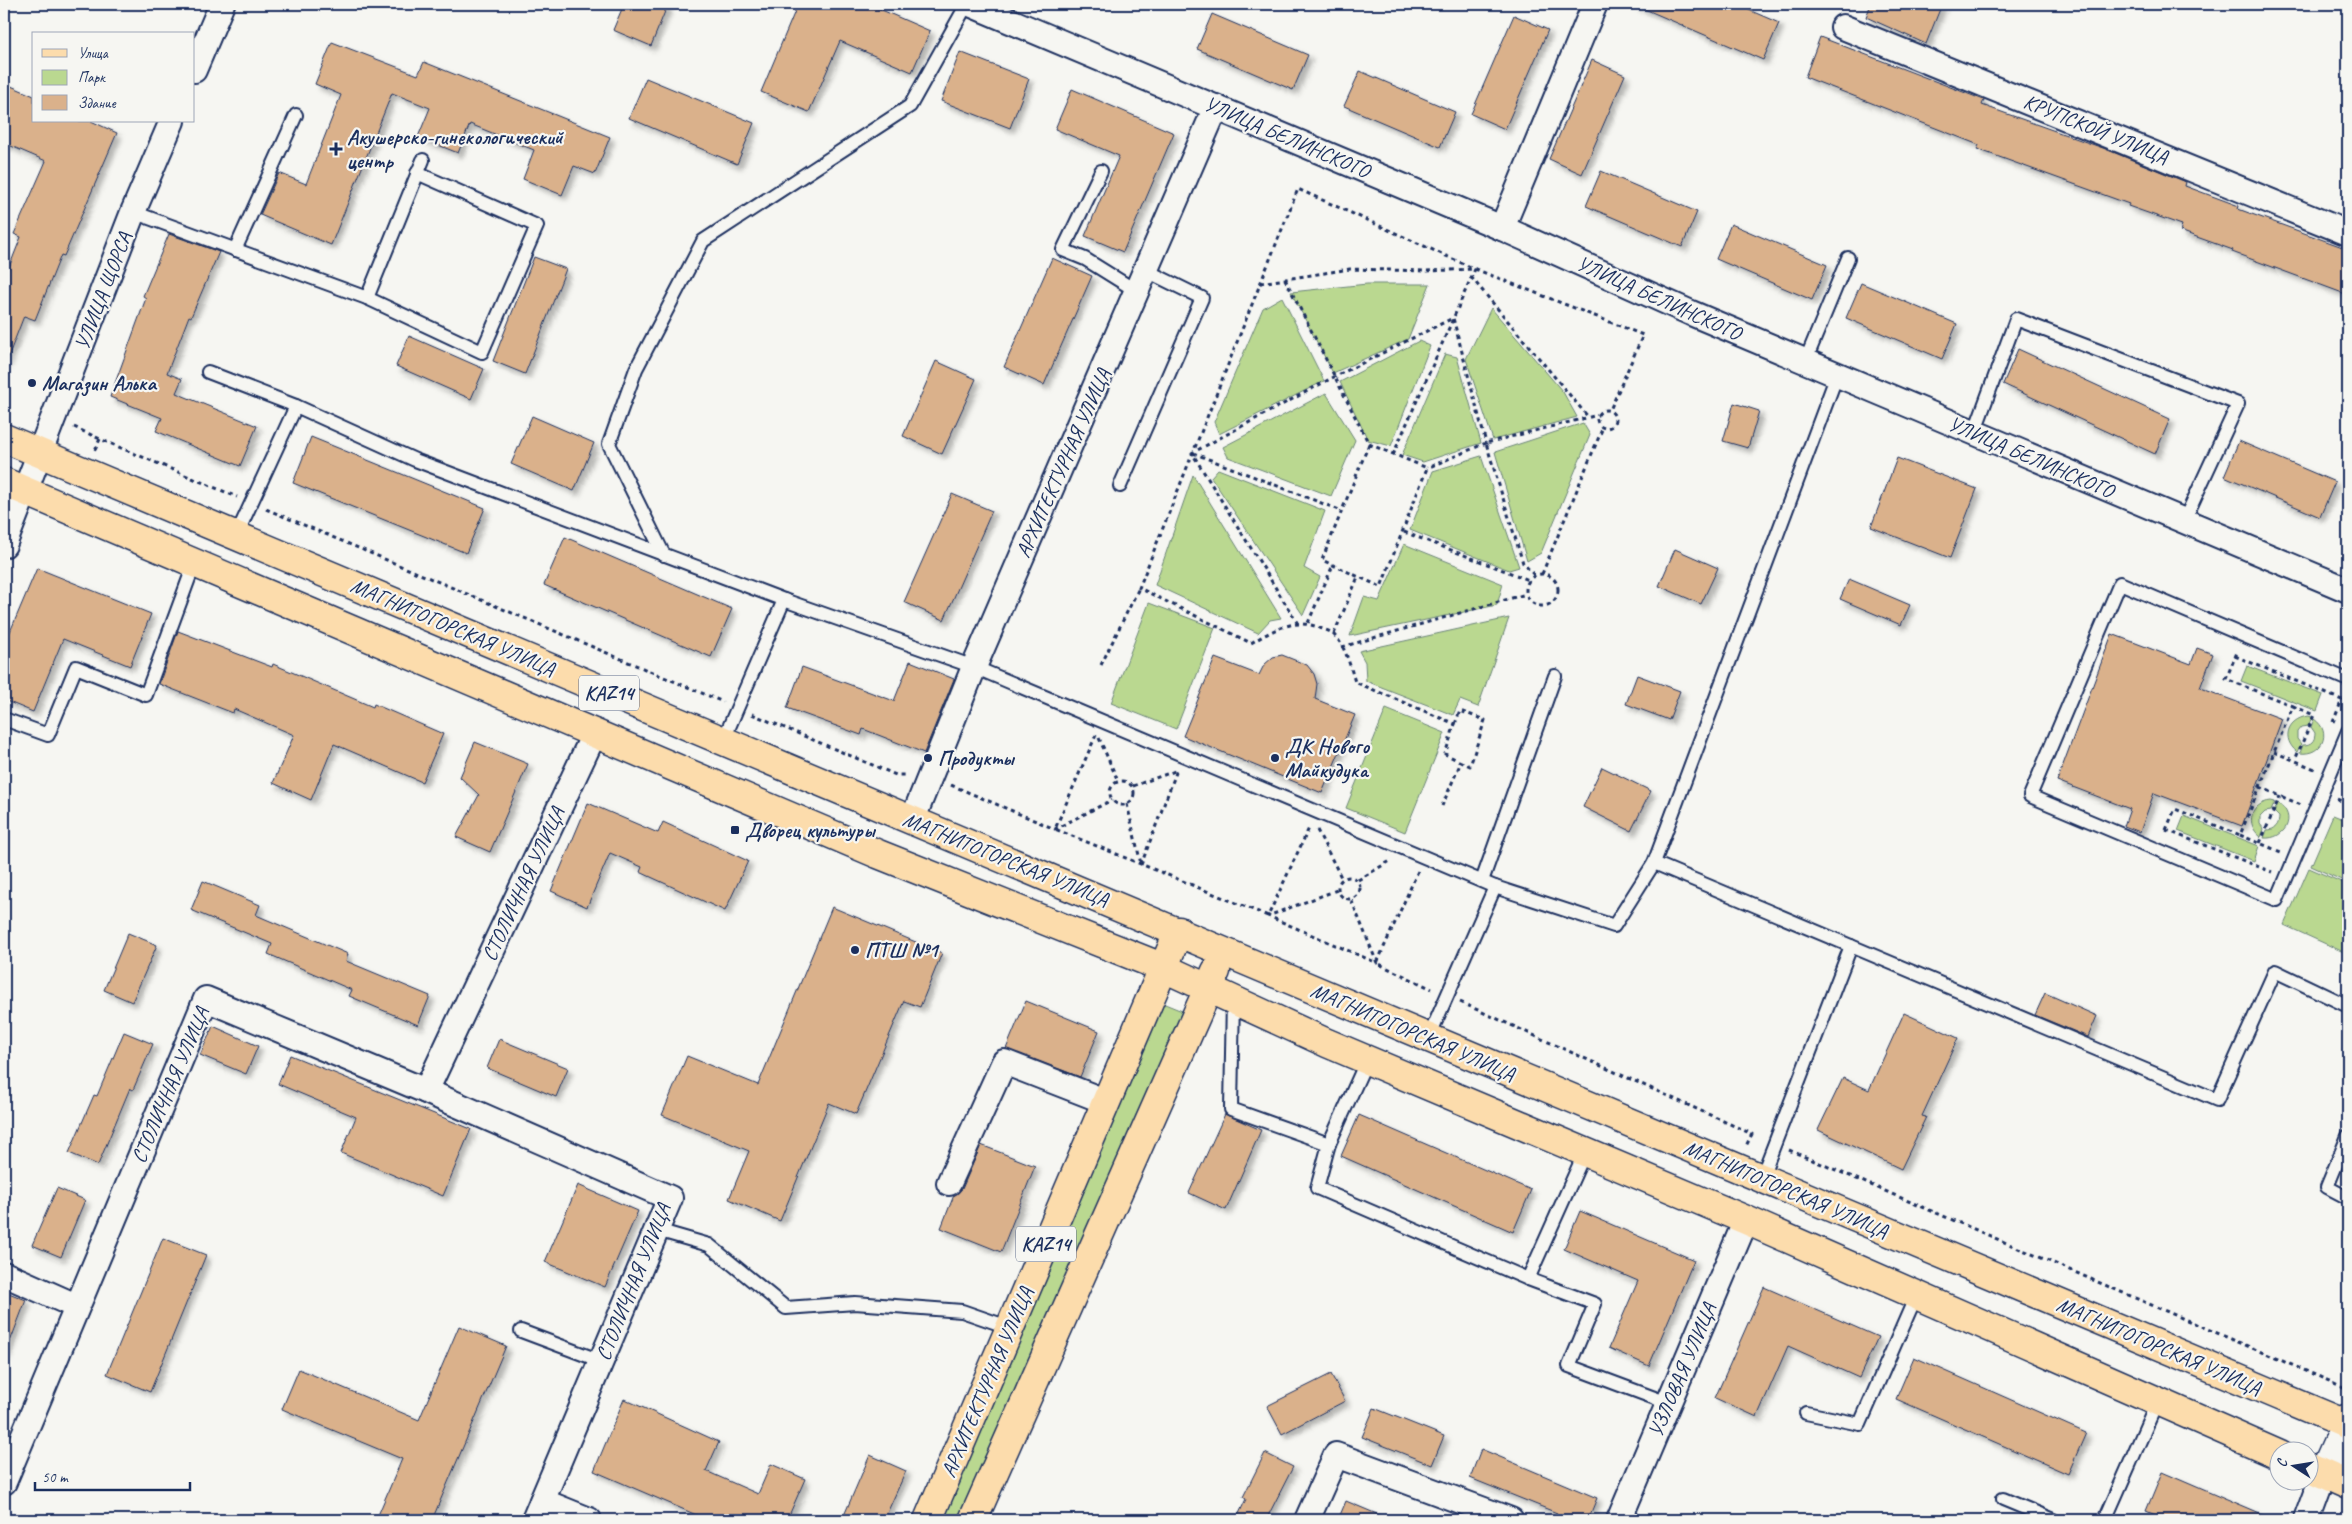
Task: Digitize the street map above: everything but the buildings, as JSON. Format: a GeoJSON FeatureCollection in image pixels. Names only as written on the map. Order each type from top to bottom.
{"type":"FeatureCollection","features":[{"type":"Feature","properties":{"kind":"main road","name":"МАГНИТОГОРСКАЯ УЛИЦА"},"geometry":{"type":"LineString","coordinates":[[4,438],[912,821],[1179,931],[1428,1039],[1761,1179],[2347,1423]]}},
{"type":"Feature","properties":{"kind":"main road","name":"МАГНИТОГОРСКАЯ УЛИЦА"},"geometry":{"type":"LineString","coordinates":[[15,486],[878,854],[1164,968],[1367,1060],[1746,1220],[2270,1451]]}},
{"type":"Feature","properties":{"kind":"main road"},"geometry":{"type":"LineString","coordinates":[[1164,968],[1179,931]]}},
{"type":"Feature","properties":{"kind":"main road"},"geometry":{"type":"LineString","coordinates":[[1208,987],[1224,952]]}},
{"type":"Feature","properties":{"kind":"main road","name":"АРХИТЕКТУРНАЯ УЛИЦА"},"geometry":{"type":"LineString","coordinates":[[928,1520],[1164,968]]}},
{"type":"Feature","properties":{"kind":"main road","name":"АРХИТЕКТУРНАЯ УЛИЦА"},"geometry":{"type":"LineString","coordinates":[[973,1520],[1208,987]]}},
{"type":"Feature","properties":{"kind":"main road"},"geometry":{"type":"LineString","coordinates":[[2320,1473],[2348,1484]]}},
{"type":"Feature","properties":{"kind":"street"},"geometry":{"type":"LineString","coordinates":[[195,68],[222,4]]}},
{"type":"Feature","properties":{"kind":"street","name":"УЛИЦА БЕЛИНСКОГО"},"geometry":{"type":"LineString","coordinates":[[968,4],[1502,228],[1805,362],[2348,590]]}},
{"type":"Feature","properties":{"kind":"street"},"geometry":{"type":"LineString","coordinates":[[1502,228],[1595,4]]}},
{"type":"Feature","properties":{"kind":"street","name":"КРУПСКОЙ УЛИЦА"},"geometry":{"type":"LineString","coordinates":[[1843,27],[2348,233]]}},
{"type":"Feature","properties":{"kind":"street","name":"АРХИТЕКТУРНАЯ УЛИЦА"},"geometry":{"type":"LineString","coordinates":[[912,821],[974,667],[1216,107]]}},
{"type":"Feature","properties":{"kind":"street","name":"УЛИЦА ЩОРСА"},"geometry":{"type":"LineString","coordinates":[[4,545],[15,486],[39,453],[172,122]]}},
{"type":"Feature","properties":{"kind":"street","name":"СТОЛИЧНАЯ УЛИЦА"},"geometry":{"type":"LineString","coordinates":[[426,1091],[595,732]]}},
{"type":"Feature","properties":{"kind":"street","name":"СТОЛИЧНАЯ УЛИЦА"},"geometry":{"type":"LineString","coordinates":[[4,1482],[206,999],[426,1091],[670,1198],[538,1510],[589,1520]]}},
{"type":"Feature","properties":{"kind":"street"},"geometry":{"type":"LineString","coordinates":[[949,1183],[1004,1062],[1107,1102]]}},
{"type":"Feature","properties":{"kind":"street","name":"УЗЛОВАЯ УЛИЦА"},"geometry":{"type":"LineString","coordinates":[[1619,1520],[1746,1220]]}},
{"type":"Feature","properties":{"kind":"street"},"geometry":{"type":"LineString","coordinates":[[4,1274],[76,1306]]}},
{"type":"Feature","properties":{"kind":"street"},"geometry":{"type":"LineString","coordinates":[[2320,1465],[2347,1423]]}},
{"type":"Feature","properties":{"kind":"street"},"geometry":{"type":"LineString","coordinates":[[1307,1520],[1336,1456],[1511,1520]]}},
{"type":"Feature","properties":{"kind":"street"},"geometry":{"type":"LineString","coordinates":[[2306,1520],[2312,1492]]}},
{"type":"Feature","properties":{"kind":"lane"},"geometry":{"type":"LineString","coordinates":[[664,555],[609,444],[636,369],[702,241],[910,106],[968,4]]}},
{"type":"Feature","properties":{"kind":"lane"},"geometry":{"type":"LineString","coordinates":[[235,250],[296,115]]}},
{"type":"Feature","properties":{"kind":"lane"},"geometry":{"type":"LineString","coordinates":[[367,298],[423,160]]}},
{"type":"Feature","properties":{"kind":"lane"},"geometry":{"type":"LineString","coordinates":[[1101,171],[1063,250],[1142,281],[1202,298],[1120,486]]}},
{"type":"Feature","properties":{"kind":"lane"},"geometry":{"type":"LineString","coordinates":[[134,212],[367,298],[482,352],[537,226],[417,173]]}},
{"type":"Feature","properties":{"kind":"lane"},"geometry":{"type":"LineString","coordinates":[[1805,362],[1848,258]]}},
{"type":"Feature","properties":{"kind":"lane"},"geometry":{"type":"LineString","coordinates":[[1974,433],[2016,318],[2238,404],[2184,522]]}},
{"type":"Feature","properties":{"kind":"lane"},"geometry":{"type":"LineString","coordinates":[[208,372],[296,406],[415,460],[784,600],[974,667],[1495,887],[1614,926],[1654,863],[1837,375]]}},
{"type":"Feature","properties":{"kind":"lane"},"geometry":{"type":"LineString","coordinates":[[236,536],[296,406]]}},
{"type":"Feature","properties":{"kind":"lane"},"geometry":{"type":"LineString","coordinates":[[4,719],[48,736],[76,667],[146,695],[194,562]]}},
{"type":"Feature","properties":{"kind":"lane"},"geometry":{"type":"LineString","coordinates":[[2348,680],[2120,583],[2030,796],[2277,900],[2348,731]]}},
{"type":"Feature","properties":{"kind":"lane"},"geometry":{"type":"LineString","coordinates":[[723,741],[784,600]]}},
{"type":"Feature","properties":{"kind":"lane"},"geometry":{"type":"LineString","coordinates":[[1482,881],[1555,676]]}},
{"type":"Feature","properties":{"kind":"lane"},"geometry":{"type":"LineString","coordinates":[[1654,863],[2217,1100],[2275,971],[2348,1006]]}},
{"type":"Feature","properties":{"kind":"lane"},"geometry":{"type":"LineString","coordinates":[[1428,1039],[1495,887]]}},
{"type":"Feature","properties":{"kind":"lane"},"geometry":{"type":"LineString","coordinates":[[1761,1179],[1851,946]]}},
{"type":"Feature","properties":{"kind":"lane"},"geometry":{"type":"LineString","coordinates":[[1233,998],[1231,1109],[1329,1144]]}},
{"type":"Feature","properties":{"kind":"lane"},"geometry":{"type":"LineString","coordinates":[[1367,1060],[1329,1144],[1317,1188],[1528,1279],[1595,1304],[1570,1366],[1668,1403]]}},
{"type":"Feature","properties":{"kind":"lane"},"geometry":{"type":"LineString","coordinates":[[2348,1136],[2327,1187],[2348,1198]]}},
{"type":"Feature","properties":{"kind":"lane"},"geometry":{"type":"LineString","coordinates":[[1528,1279],[1585,1152]]}},
{"type":"Feature","properties":{"kind":"lane"},"geometry":{"type":"LineString","coordinates":[[657,1230],[709,1245],[786,1308],[855,1304],[962,1311],[1011,1328]]}},
{"type":"Feature","properties":{"kind":"lane"},"geometry":{"type":"LineString","coordinates":[[1806,1413],[1860,1424],[1916,1296]]}},
{"type":"Feature","properties":{"kind":"lane"},"geometry":{"type":"LineString","coordinates":[[521,1331],[601,1361]]}},
{"type":"Feature","properties":{"kind":"lane"},"geometry":{"type":"LineString","coordinates":[[2105,1520],[2157,1402]]}},
{"type":"Feature","properties":{"kind":"lane"},"geometry":{"type":"LineString","coordinates":[[2003,1499],[2054,1520]]}},
{"type":"Feature","properties":{"kind":"path"},"geometry":{"type":"LineString","coordinates":[[1101,665],[1138,588],[1298,189],[1475,269],[1643,335],[1610,410]]}},
{"type":"Feature","properties":{"kind":"path"},"geometry":{"type":"LineString","coordinates":[[1393,455],[1475,269]]}},
{"type":"Feature","properties":{"kind":"path"},"geometry":{"type":"LineString","coordinates":[[1260,283],[1350,270],[1427,271],[1475,269]]}},
{"type":"Feature","properties":{"kind":"path"},"geometry":{"type":"LineString","coordinates":[[1471,277],[1588,418]]}},
{"type":"Feature","properties":{"kind":"path"},"geometry":{"type":"LineString","coordinates":[[1285,279],[1369,444],[1393,455],[1427,468],[1486,443],[1588,418],[1610,410]]}},
{"type":"Feature","properties":{"kind":"path"},"geometry":{"type":"LineString","coordinates":[[1192,453],[1334,376],[1453,318]]}},
{"type":"Feature","properties":{"kind":"path"},"geometry":{"type":"LineString","coordinates":[[1453,318],[1486,443],[1523,563],[1534,575]]}},
{"type":"Feature","properties":{"kind":"path"},"geometry":{"type":"LineString","coordinates":[[1603,427],[1612,426],[1614,422],[1615,418],[1610,410]]}},
{"type":"Feature","properties":{"kind":"path"},"geometry":{"type":"LineString","coordinates":[[1598,415],[1599,424],[1603,427]]}},
{"type":"Feature","properties":{"kind":"path"},"geometry":{"type":"LineString","coordinates":[[53,418],[247,501]]}},
{"type":"Feature","properties":{"kind":"path"},"geometry":{"type":"LineString","coordinates":[[1542,574],[1603,427]]}},
{"type":"Feature","properties":{"kind":"path"},"geometry":{"type":"LineString","coordinates":[[86,473],[100,439]]}},
{"type":"Feature","properties":{"kind":"path"},"geometry":{"type":"LineString","coordinates":[[1369,444],[1322,560],[1381,587],[1404,532],[1427,468]]}},
{"type":"Feature","properties":{"kind":"path"},"geometry":{"type":"LineString","coordinates":[[1192,453],[1342,511]]}},
{"type":"Feature","properties":{"kind":"path"},"geometry":{"type":"LineString","coordinates":[[1192,453],[1298,624]]}},
{"type":"Feature","properties":{"kind":"path"},"geometry":{"type":"LineString","coordinates":[[265,508],[732,705]]}},
{"type":"Feature","properties":{"kind":"path"},"geometry":{"type":"LineString","coordinates":[[1404,532],[1529,580]]}},
{"type":"Feature","properties":{"kind":"path"},"geometry":{"type":"LineString","coordinates":[[1308,623],[1332,565]]}},
{"type":"Feature","properties":{"kind":"path"},"geometry":{"type":"LineString","coordinates":[[1542,574],[1554,579],[1558,586],[1555,600],[1550,604],[1536,605],[1526,594],[1529,580],[1534,575],[1542,574]]}},
{"type":"Feature","properties":{"kind":"path"},"geometry":{"type":"LineString","coordinates":[[1334,634],[1358,576]]}},
{"type":"Feature","properties":{"kind":"path"},"geometry":{"type":"LineString","coordinates":[[1138,588],[1251,643],[1281,626],[1298,624],[1308,623],[1334,634],[1342,648],[1355,682],[1455,724]]}},
{"type":"Feature","properties":{"kind":"path"},"geometry":{"type":"LineString","coordinates":[[1342,648],[1526,594]]}},
{"type":"Feature","properties":{"kind":"path"},"geometry":{"type":"LineString","coordinates":[[2244,636],[2226,679],[2314,715],[2295,760]]}},
{"type":"Feature","properties":{"kind":"path"},"geometry":{"type":"LineString","coordinates":[[2235,656],[2342,700],[2332,726]]}},
{"type":"Feature","properties":{"kind":"path"},"geometry":{"type":"LineString","coordinates":[[2240,835],[2293,706]]}},
{"type":"Feature","properties":{"kind":"path"},"geometry":{"type":"LineString","coordinates":[[1460,711],[1485,720],[1470,766],[1461,762],[1444,754],[1460,711]]}},
{"type":"Feature","properties":{"kind":"path"},"geometry":{"type":"LineString","coordinates":[[750,713],[896,775],[930,776],[1268,916],[1377,963],[1752,1134],[2348,1389]]}},
{"type":"Feature","properties":{"kind":"path"},"geometry":{"type":"LineString","coordinates":[[1055,829],[1097,733]]}},
{"type":"Feature","properties":{"kind":"path"},"geometry":{"type":"LineString","coordinates":[[1097,733],[1106,737]]}},
{"type":"Feature","properties":{"kind":"path"},"geometry":{"type":"LineString","coordinates":[[1097,733],[1118,781]]}},
{"type":"Feature","properties":{"kind":"path"},"geometry":{"type":"LineString","coordinates":[[2274,752],[2330,775]]}},
{"type":"Feature","properties":{"kind":"path"},"geometry":{"type":"LineString","coordinates":[[2310,777],[2318,760]]}},
{"type":"Feature","properties":{"kind":"path"},"geometry":{"type":"LineString","coordinates":[[1442,806],[1461,762]]}},
{"type":"Feature","properties":{"kind":"path"},"geometry":{"type":"LineString","coordinates":[[1169,766],[1178,770]]}},
{"type":"Feature","properties":{"kind":"path"},"geometry":{"type":"LineString","coordinates":[[1132,786],[1178,770]]}},
{"type":"Feature","properties":{"kind":"path"},"geometry":{"type":"LineString","coordinates":[[1141,865],[1178,770]]}},
{"type":"Feature","properties":{"kind":"path"},"geometry":{"type":"LineString","coordinates":[[1112,800],[1121,805],[1127,804],[1134,796],[1129,782],[1118,781]]}},
{"type":"Feature","properties":{"kind":"path"},"geometry":{"type":"LineString","coordinates":[[1112,800],[1110,789],[1118,781]]}},
{"type":"Feature","properties":{"kind":"path"},"geometry":{"type":"LineString","coordinates":[[2260,787],[2314,811]]}},
{"type":"Feature","properties":{"kind":"path"},"geometry":{"type":"LineString","coordinates":[[2260,843],[2280,796]]}},
{"type":"Feature","properties":{"kind":"path"},"geometry":{"type":"LineString","coordinates":[[2296,812],[2303,796]]}},
{"type":"Feature","properties":{"kind":"path"},"geometry":{"type":"LineString","coordinates":[[1055,829],[1112,800]]}},
{"type":"Feature","properties":{"kind":"path"},"geometry":{"type":"LineString","coordinates":[[1127,804],[1141,865]]}},
{"type":"Feature","properties":{"kind":"path"},"geometry":{"type":"LineString","coordinates":[[2158,850],[2175,809],[2294,858]]}},
{"type":"Feature","properties":{"kind":"path"},"geometry":{"type":"LineString","coordinates":[[2348,810],[2348,815]]}},
{"type":"Feature","properties":{"kind":"path"},"geometry":{"type":"LineString","coordinates":[[1268,916],[1312,820],[1342,879],[1338,890],[1340,896],[1351,900],[1377,963]]}},
{"type":"Feature","properties":{"kind":"path"},"geometry":{"type":"LineString","coordinates":[[2166,830],[2272,872],[2275,866]]}},
{"type":"Feature","properties":{"kind":"path"},"geometry":{"type":"LineString","coordinates":[[2277,859],[2283,844]]}},
{"type":"Feature","properties":{"kind":"path"},"geometry":{"type":"LineString","coordinates":[[1358,880],[1396,857],[1388,854]]}},
{"type":"Feature","properties":{"kind":"path"},"geometry":{"type":"LineString","coordinates":[[1377,963],[1419,868],[1412,864]]}},
{"type":"Feature","properties":{"kind":"path"},"geometry":{"type":"LineString","coordinates":[[1342,879],[1353,877],[1358,880]]}},
{"type":"Feature","properties":{"kind":"path"},"geometry":{"type":"LineString","coordinates":[[1351,900],[1360,892],[1358,880]]}},
{"type":"Feature","properties":{"kind":"path"},"geometry":{"type":"LineString","coordinates":[[1268,916],[1338,890]]}},
{"type":"Feature","properties":{"kind":"path"},"geometry":{"type":"LineString","coordinates":[[1735,1168],[1752,1134]]}},
{"type":"Feature","properties":{"kind":"green space"},"geometry":{"type":"Polygon","coordinates":[[[1367,284],[1430,284],[1408,339],[1333,373],[1291,292],[1367,284]]]}},
{"type":"Feature","properties":{"kind":"green space"},"geometry":{"type":"Polygon","coordinates":[[[1282,297],[1324,381],[1219,434],[1214,422],[1263,308],[1282,297]]]}},
{"type":"Feature","properties":{"kind":"green space"},"geometry":{"type":"Polygon","coordinates":[[[1491,308],[1563,392],[1577,417],[1493,440],[1466,359],[1491,308]]]}},
{"type":"Feature","properties":{"kind":"green space"},"geometry":{"type":"Polygon","coordinates":[[[1419,341],[1430,346],[1391,446],[1368,440],[1340,382],[1419,341]]]}},
{"type":"Feature","properties":{"kind":"green space"},"geometry":{"type":"Polygon","coordinates":[[[1445,354],[1457,357],[1481,443],[1423,462],[1402,455],[1445,354]]]}},
{"type":"Feature","properties":{"kind":"green space"},"geometry":{"type":"Polygon","coordinates":[[[1326,393],[1355,440],[1331,496],[1228,457],[1223,447],[1326,393]]]}},
{"type":"Feature","properties":{"kind":"green space"},"geometry":{"type":"Polygon","coordinates":[[[1583,423],[1590,435],[1541,553],[1527,561],[1495,452],[1583,423]]]}},
{"type":"Feature","properties":{"kind":"green space"},"geometry":{"type":"Polygon","coordinates":[[[1481,456],[1519,567],[1509,570],[1410,530],[1433,471],[1481,456]]]}},
{"type":"Feature","properties":{"kind":"green space"},"geometry":{"type":"Polygon","coordinates":[[[1218,469],[1325,511],[1304,568],[1320,577],[1303,615],[1211,477],[1218,469]]]}},
{"type":"Feature","properties":{"kind":"green space"},"geometry":{"type":"Polygon","coordinates":[[[1193,475],[1281,618],[1270,620],[1258,633],[1155,585],[1193,475]]]}},
{"type":"Feature","properties":{"kind":"green space"},"geometry":{"type":"Polygon","coordinates":[[[1404,544],[1503,584],[1497,605],[1350,636],[1364,597],[1379,601],[1404,544]]]}},
{"type":"Feature","properties":{"kind":"green space"},"geometry":{"type":"Polygon","coordinates":[[[1149,603],[1215,628],[1176,729],[1111,703],[1149,603]]]}},
{"type":"Feature","properties":{"kind":"green space"},"geometry":{"type":"Polygon","coordinates":[[[1509,618],[1478,707],[1460,700],[1453,715],[1366,681],[1365,662],[1359,651],[1509,618]]]}},
{"type":"Feature","properties":{"kind":"green space"},"geometry":{"type":"Polygon","coordinates":[[[2247,666],[2323,695],[2317,711],[2241,681],[2247,666]]]}},
{"type":"Feature","properties":{"kind":"green space"},"geometry":{"type":"Polygon","coordinates":[[[1386,709],[1445,733],[1405,832],[1346,808],[1386,709]]]}},
{"type":"Feature","properties":{"kind":"green space"},"geometry":{"type":"Polygon","coordinates":[[[2308,716],[2312,717],[2308,726],[2301,727],[2297,732],[2297,739],[2301,744],[2297,752],[2289,741],[2289,730],[2295,721],[2308,716]]]}},
{"type":"Feature","properties":{"kind":"green space"},"geometry":{"type":"Polygon","coordinates":[[[2314,719],[2323,730],[2322,742],[2314,751],[2300,753],[2303,745],[2310,743],[2314,738],[2315,733],[2311,727],[2314,719]]]}},
{"type":"Feature","properties":{"kind":"green space"},"geometry":{"type":"Polygon","coordinates":[[[2271,801],[2275,802],[2271,811],[2265,812],[2260,817],[2260,824],[2264,829],[2261,837],[2253,826],[2252,815],[2259,806],[2271,801]]]}},
{"type":"Feature","properties":{"kind":"green space"},"geometry":{"type":"Polygon","coordinates":[[[2278,803],[2287,814],[2286,826],[2278,835],[2264,838],[2267,830],[2274,828],[2278,822],[2279,817],[2274,812],[2278,803]]]}},
{"type":"Feature","properties":{"kind":"green space"},"geometry":{"type":"Polygon","coordinates":[[[2333,815],[2348,821],[2348,883],[2311,866],[2333,815]]]}},
{"type":"Feature","properties":{"kind":"green space"},"geometry":{"type":"Polygon","coordinates":[[[2184,816],[2259,846],[2254,861],[2178,831],[2184,816]]]}},
{"type":"Feature","properties":{"kind":"green space"},"geometry":{"type":"Polygon","coordinates":[[[2309,868],[2348,885],[2348,954],[2284,925],[2309,868]]]}},
{"type":"Feature","properties":{"kind":"green space"},"geometry":{"type":"Polygon","coordinates":[[[1160,1002],[1187,1013],[968,1520],[938,1520],[1160,1002]]]}},
{"type":"Feature","properties":{"kind":"place","name":"Акушерско-гинекологический центр"},"geometry":{"type":"Point","coordinates":[336,149]}},
{"type":"Feature","properties":{"kind":"place","name":"Магазин Алька"},"geometry":{"type":"Point","coordinates":[32,383]}},
{"type":"Feature","properties":{"kind":"place","name":"Продукты"},"geometry":{"type":"Point","coordinates":[928,758]}},
{"type":"Feature","properties":{"kind":"place","name":"ДК Нового Майкудука"},"geometry":{"type":"Point","coordinates":[1275,758]}},
{"type":"Feature","properties":{"kind":"place","name":"Дворец культуры"},"geometry":{"type":"Point","coordinates":[735,830]}},
{"type":"Feature","properties":{"kind":"place","name":"ПТШ №1"},"geometry":{"type":"Point","coordinates":[855,950]}}]}
